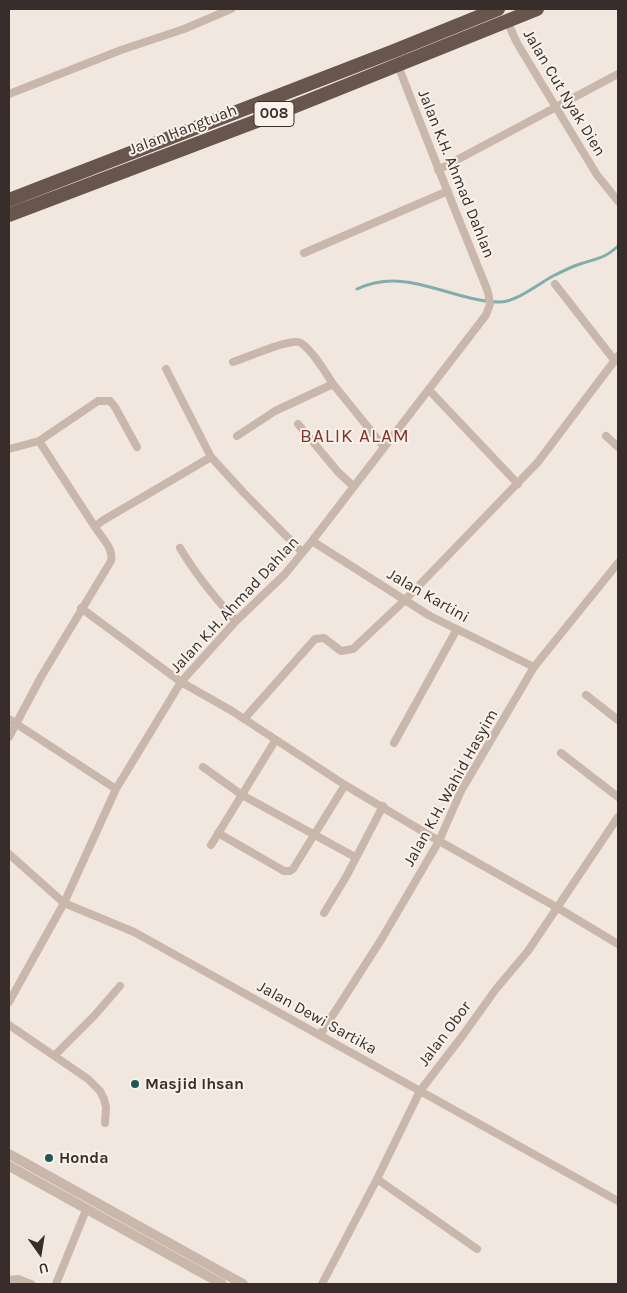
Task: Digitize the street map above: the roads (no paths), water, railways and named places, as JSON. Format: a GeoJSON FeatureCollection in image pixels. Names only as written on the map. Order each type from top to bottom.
{"type":"FeatureCollection","features":[{"type":"Feature","properties":{"kind":"highway","name":"Jalan Hangtuah"},"geometry":{"type":"LineString","coordinates":[[9,200],[305,86],[498,9]]}},
{"type":"Feature","properties":{"kind":"highway","name":"Jalan Hangtuah"},"geometry":{"type":"LineString","coordinates":[[9,215],[311,100],[537,9]]}},
{"type":"Feature","properties":{"kind":"highway"},"geometry":{"type":"LineString","coordinates":[[305,86],[311,100]]}},
{"type":"Feature","properties":{"kind":"street"},"geometry":{"type":"LineString","coordinates":[[9,94],[121,50],[184,29],[231,9]]}},
{"type":"Feature","properties":{"kind":"street","name":"Jalan Cut Nyak Dien"},"geometry":{"type":"LineString","coordinates":[[507,21],[517,43],[597,175],[618,200]]}},
{"type":"Feature","properties":{"kind":"street","name":"Jalan K.H. Ahmad Dahlan"},"geometry":{"type":"LineString","coordinates":[[9,1001],[64,903],[116,789],[181,682],[236,621],[285,574],[486,315],[490,304],[488,292],[398,66]]}},
{"type":"Feature","properties":{"kind":"street"},"geometry":{"type":"LineString","coordinates":[[438,170],[618,74]]}},
{"type":"Feature","properties":{"kind":"street"},"geometry":{"type":"LineString","coordinates":[[304,253],[448,191]]}},
{"type":"Feature","properties":{"kind":"street"},"geometry":{"type":"LineString","coordinates":[[244,719],[315,639],[324,638],[341,651],[352,649],[405,600],[538,462],[616,358],[555,284]]}},
{"type":"Feature","properties":{"kind":"street"},"geometry":{"type":"LineString","coordinates":[[234,362],[287,343],[298,342],[303,344],[384,447]]}},
{"type":"Feature","properties":{"kind":"street"},"geometry":{"type":"LineString","coordinates":[[166,369],[211,457],[302,552]]}},
{"type":"Feature","properties":{"kind":"street"},"geometry":{"type":"LineString","coordinates":[[237,436],[275,411],[333,384]]}},
{"type":"Feature","properties":{"kind":"street"},"geometry":{"type":"LineString","coordinates":[[429,390],[518,484]]}},
{"type":"Feature","properties":{"kind":"street"},"geometry":{"type":"LineString","coordinates":[[9,449],[39,441],[98,401],[104,400],[110,401],[115,407],[137,447]]}},
{"type":"Feature","properties":{"kind":"street"},"geometry":{"type":"LineString","coordinates":[[298,424],[338,472],[353,486]]}},
{"type":"Feature","properties":{"kind":"street"},"geometry":{"type":"LineString","coordinates":[[606,436],[618,447]]}},
{"type":"Feature","properties":{"kind":"street"},"geometry":{"type":"LineString","coordinates":[[9,737],[12,722],[112,558],[109,546],[94,527],[39,441]]}},
{"type":"Feature","properties":{"kind":"street"},"geometry":{"type":"LineString","coordinates":[[94,527],[211,457]]}},
{"type":"Feature","properties":{"kind":"street","name":"Jalan Kartini"},"geometry":{"type":"LineString","coordinates":[[312,541],[430,616],[534,667]]}},
{"type":"Feature","properties":{"kind":"street"},"geometry":{"type":"LineString","coordinates":[[180,548],[193,569],[236,621]]}},
{"type":"Feature","properties":{"kind":"street","name":"Jalan K.H. Wahid Hasyim"},"geometry":{"type":"LineString","coordinates":[[320,1035],[381,940],[439,841],[461,791],[534,667],[618,563]]}},
{"type":"Feature","properties":{"kind":"street"},"geometry":{"type":"LineString","coordinates":[[81,608],[181,682],[244,719],[345,785],[618,944]]}},
{"type":"Feature","properties":{"kind":"street"},"geometry":{"type":"LineString","coordinates":[[394,743],[457,629]]}},
{"type":"Feature","properties":{"kind":"street"},"geometry":{"type":"LineString","coordinates":[[586,695],[618,720]]}},
{"type":"Feature","properties":{"kind":"street"},"geometry":{"type":"LineString","coordinates":[[12,722],[116,789]]}},
{"type":"Feature","properties":{"kind":"street"},"geometry":{"type":"LineString","coordinates":[[211,846],[275,741]]}},
{"type":"Feature","properties":{"kind":"street"},"geometry":{"type":"LineString","coordinates":[[561,753],[618,797]]}},
{"type":"Feature","properties":{"kind":"street"},"geometry":{"type":"LineString","coordinates":[[203,768],[242,795],[315,833],[355,857]]}},
{"type":"Feature","properties":{"kind":"street"},"geometry":{"type":"LineString","coordinates":[[218,834],[287,871],[293,869],[345,785]]}},
{"type":"Feature","properties":{"kind":"street"},"geometry":{"type":"LineString","coordinates":[[324,913],[346,877],[383,806]]}},
{"type":"Feature","properties":{"kind":"street","name":"Jalan Obor"},"geometry":{"type":"LineString","coordinates":[[322,1284],[377,1179],[420,1091],[496,989],[528,951],[618,818]]}},
{"type":"Feature","properties":{"kind":"street","name":"Jalan Dewi Sartika"},"geometry":{"type":"LineString","coordinates":[[9,854],[64,903],[134,932],[618,1201]]}},
{"type":"Feature","properties":{"kind":"street"},"geometry":{"type":"LineString","coordinates":[[54,1056],[94,1016],[120,986]]}},
{"type":"Feature","properties":{"kind":"street"},"geometry":{"type":"LineString","coordinates":[[9,1025],[88,1079],[100,1091],[106,1107],[105,1123]]}},
{"type":"Feature","properties":{"kind":"street"},"geometry":{"type":"LineString","coordinates":[[9,1154],[243,1284]]}},
{"type":"Feature","properties":{"kind":"street"},"geometry":{"type":"LineString","coordinates":[[9,1166],[222,1284]]}},
{"type":"Feature","properties":{"kind":"street"},"geometry":{"type":"LineString","coordinates":[[377,1179],[477,1249]]}},
{"type":"Feature","properties":{"kind":"street"},"geometry":{"type":"LineString","coordinates":[[56,1284],[86,1210]]}},
{"type":"Feature","properties":{"kind":"street"},"geometry":{"type":"LineString","coordinates":[[132,1235],[138,1225]]}},
{"type":"Feature","properties":{"kind":"street"},"geometry":{"type":"LineString","coordinates":[[9,1280],[18,1279],[31,1284]]}},
{"type":"Feature","properties":{"kind":"waterway"},"geometry":{"type":"LineString","coordinates":[[357,289],[375,283],[410,282],[480,300],[505,301],[519,296],[568,269],[603,256],[618,246]]}},
{"type":"Feature","properties":{"kind":"place","name":"Masjid Ihsan"},"geometry":{"type":"Point","coordinates":[135,1084]}},
{"type":"Feature","properties":{"kind":"place","name":"Honda"},"geometry":{"type":"Point","coordinates":[49,1158]}},
{"type":"Feature","properties":{"kind":"district","name":"BALIK ALAM"},"geometry":{"type":"Point","coordinates":[355,437]}}]}
